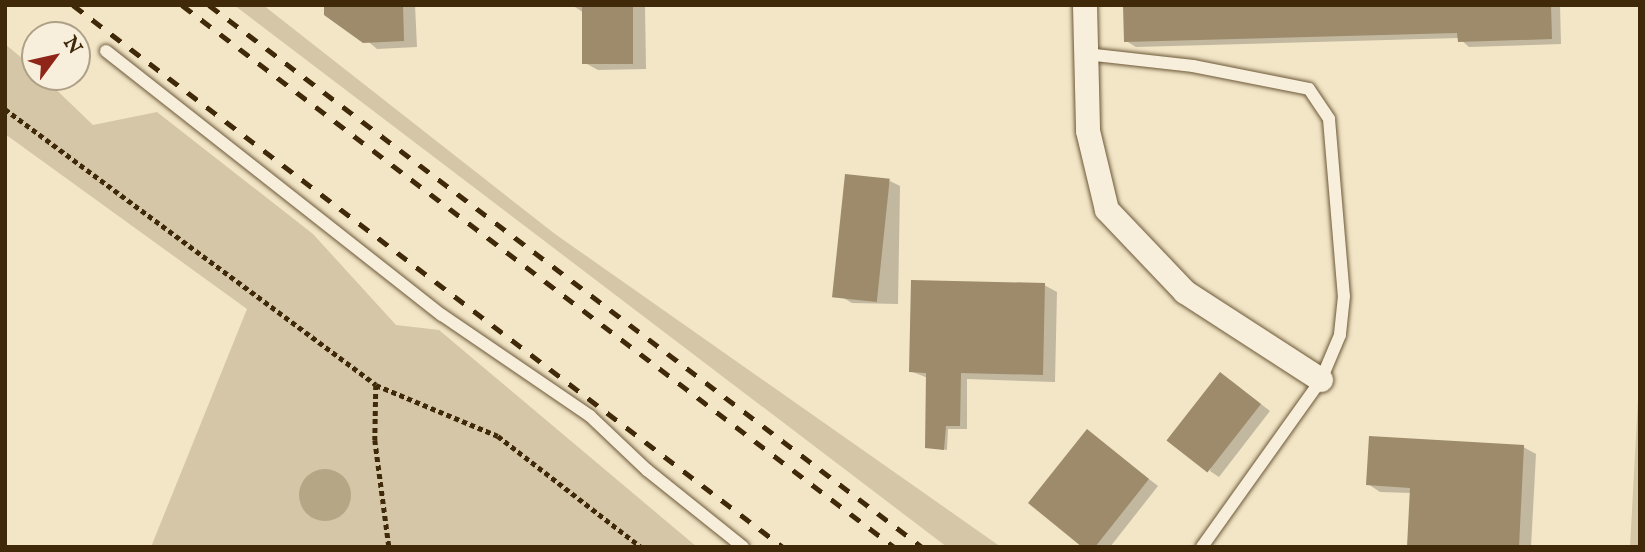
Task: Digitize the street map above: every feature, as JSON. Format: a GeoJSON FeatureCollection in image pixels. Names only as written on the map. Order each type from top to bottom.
{"type":"FeatureCollection","features":[{"type":"Feature","properties":{"kind":"street"},"geometry":{"type":"LineString","coordinates":[[1085,5],[1088,131],[1107,210],[1185,292],[1321,380]]}},
{"type":"Feature","properties":{"kind":"lane"},"geometry":{"type":"LineString","coordinates":[[106,51],[442,315],[590,416],[647,470],[743,547]]}},
{"type":"Feature","properties":{"kind":"lane"},"geometry":{"type":"LineString","coordinates":[[1086,54],[1193,66],[1309,89],[1324,106],[1329,119],[1344,305],[1340,335],[1321,380],[1202,547]]}},
{"type":"Feature","properties":{"kind":"path"},"geometry":{"type":"LineString","coordinates":[[5,109],[376,385],[498,436],[641,547]]}},
{"type":"Feature","properties":{"kind":"path"},"geometry":{"type":"LineString","coordinates":[[376,385],[375,440],[389,547]]}},
{"type":"Feature","properties":{"kind":"shaded area"},"geometry":{"type":"Polygon","coordinates":[[[234,5],[263,5],[555,234],[1001,547],[947,547],[234,5]]]}},
{"type":"Feature","properties":{"kind":"shaded area"},"geometry":{"type":"Polygon","coordinates":[[[5,44],[21,57],[21,91],[58,91],[93,125],[157,112],[313,234],[396,325],[439,330],[697,547],[151,547],[247,309],[5,134],[5,44]]]}},
{"type":"Feature","properties":{"kind":"shaded area"},"geometry":{"type":"Polygon","coordinates":[[[1640,363],[1640,547],[1630,547],[1640,363]]]}},
{"type":"Feature","properties":{"kind":"shaded area"},"geometry":{"type":"Polygon","coordinates":[[[325,469],[335,471],[343,477],[349,485],[349,505],[343,513],[335,519],[325,521],[315,519],[307,513],[301,505],[299,495],[301,485],[307,477],[315,471],[325,469]]]}},
{"type":"Feature","properties":{"kind":"building"},"geometry":{"type":"Polygon","coordinates":[[[324,5],[403,5],[404,41],[363,43],[324,15],[324,5]]]}},
{"type":"Feature","properties":{"kind":"building"},"geometry":{"type":"Polygon","coordinates":[[[582,5],[633,5],[633,64],[582,64],[582,5]]]}},
{"type":"Feature","properties":{"kind":"building"},"geometry":{"type":"Polygon","coordinates":[[[1123,5],[1551,5],[1552,39],[1458,42],[1457,33],[1124,42],[1123,5]]]}},
{"type":"Feature","properties":{"kind":"building"},"geometry":{"type":"Polygon","coordinates":[[[845,174],[890,179],[877,302],[832,297],[845,174]]]}},
{"type":"Feature","properties":{"kind":"building"},"geometry":{"type":"Polygon","coordinates":[[[911,280],[1045,283],[1043,375],[961,373],[960,426],[946,426],[944,450],[925,448],[926,373],[909,372],[911,280]]]}},
{"type":"Feature","properties":{"kind":"building"},"geometry":{"type":"Polygon","coordinates":[[[1220,372],[1261,404],[1207,473],[1166,441],[1220,372]]]}},
{"type":"Feature","properties":{"kind":"building"},"geometry":{"type":"Polygon","coordinates":[[[1087,429],[1149,479],[1095,547],[1082,547],[1028,503],[1087,429]]]}},
{"type":"Feature","properties":{"kind":"building"},"geometry":{"type":"Polygon","coordinates":[[[1369,436],[1524,445],[1519,547],[1407,547],[1410,488],[1366,485],[1369,436]]]}},
{"type":"Feature","properties":{"kind":"railway"},"geometry":{"type":"LineString","coordinates":[[73,5],[783,547]]}},
{"type":"Feature","properties":{"kind":"railway"},"geometry":{"type":"LineString","coordinates":[[182,5],[894,547]]}},
{"type":"Feature","properties":{"kind":"railway"},"geometry":{"type":"LineString","coordinates":[[209,5],[922,547]]}}]}
